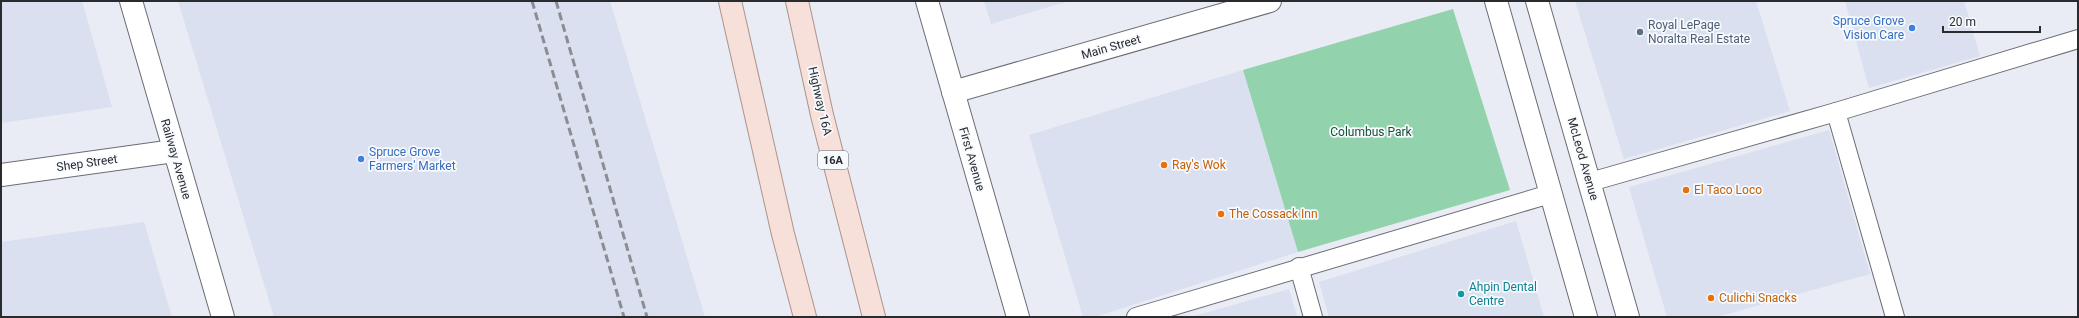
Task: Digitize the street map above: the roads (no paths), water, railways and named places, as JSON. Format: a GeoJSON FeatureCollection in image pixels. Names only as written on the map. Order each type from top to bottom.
{"type":"FeatureCollection","features":[{"type":"Feature","properties":{"kind":"main road"},"geometry":{"type":"LineString","coordinates":[[730,1],[781,227],[805,317]]}},
{"type":"Feature","properties":{"kind":"main road","name":"Highway 16A"},"geometry":{"type":"LineString","coordinates":[[797,1],[830,146],[874,317]]}},
{"type":"Feature","properties":{"kind":"street","name":"Railway Avenue"},"geometry":{"type":"LineString","coordinates":[[131,1],[223,317]]}},
{"type":"Feature","properties":{"kind":"street","name":"First Avenue"},"geometry":{"type":"LineString","coordinates":[[927,1],[1018,317]]}},
{"type":"Feature","properties":{"kind":"street","name":"Main Street"},"geometry":{"type":"LineString","coordinates":[[953,92],[1270,1]]}},
{"type":"Feature","properties":{"kind":"street"},"geometry":{"type":"LineString","coordinates":[[1496,1],[1586,317]]}},
{"type":"Feature","properties":{"kind":"street","name":"McLeod Avenue"},"geometry":{"type":"LineString","coordinates":[[1537,1],[1628,317]]}},
{"type":"Feature","properties":{"kind":"street","name":"Shep Street"},"geometry":{"type":"LineString","coordinates":[[1,175],[174,151]]}},
{"type":"Feature","properties":{"kind":"lane"},"geometry":{"type":"LineString","coordinates":[[1590,182],[1836,112],[2078,39]]}},
{"type":"Feature","properties":{"kind":"lane"},"geometry":{"type":"LineString","coordinates":[[1836,112],[1895,317]]}},
{"type":"Feature","properties":{"kind":"lane"},"geometry":{"type":"LineString","coordinates":[[1136,317],[1299,267],[1550,194]]}},
{"type":"Feature","properties":{"kind":"lane"},"geometry":{"type":"LineString","coordinates":[[1299,267],[1313,317]]}},
{"type":"Feature","properties":{"kind":"railway"},"geometry":{"type":"LineString","coordinates":[[532,1],[624,317]]}},
{"type":"Feature","properties":{"kind":"railway"},"geometry":{"type":"LineString","coordinates":[[556,1],[647,317]]}},
{"type":"Feature","properties":{"kind":"place","name":"Spruce Grove Vision Care"},"geometry":{"type":"Point","coordinates":[1912,28]}},
{"type":"Feature","properties":{"kind":"place","name":"Royal LePage Noralta Real Estate"},"geometry":{"type":"Point","coordinates":[1640,32]}},
{"type":"Feature","properties":{"kind":"place","name":"Spruce Grove Farmers' Market"},"geometry":{"type":"Point","coordinates":[361,159]}},
{"type":"Feature","properties":{"kind":"place","name":"Ray's Wok"},"geometry":{"type":"Point","coordinates":[1164,165]}},
{"type":"Feature","properties":{"kind":"place","name":"El Taco Loco"},"geometry":{"type":"Point","coordinates":[1686,190]}},
{"type":"Feature","properties":{"kind":"place","name":"The Cossack Inn"},"geometry":{"type":"Point","coordinates":[1221,214]}},
{"type":"Feature","properties":{"kind":"place","name":"Ahpin Dental Centre"},"geometry":{"type":"Point","coordinates":[1461,294]}},
{"type":"Feature","properties":{"kind":"place","name":"Culichi Snacks"},"geometry":{"type":"Point","coordinates":[1711,298]}},
{"type":"Feature","properties":{"kind":"park label","name":"Columbus Park"},"geometry":{"type":"Point","coordinates":[1371,132]}}]}
